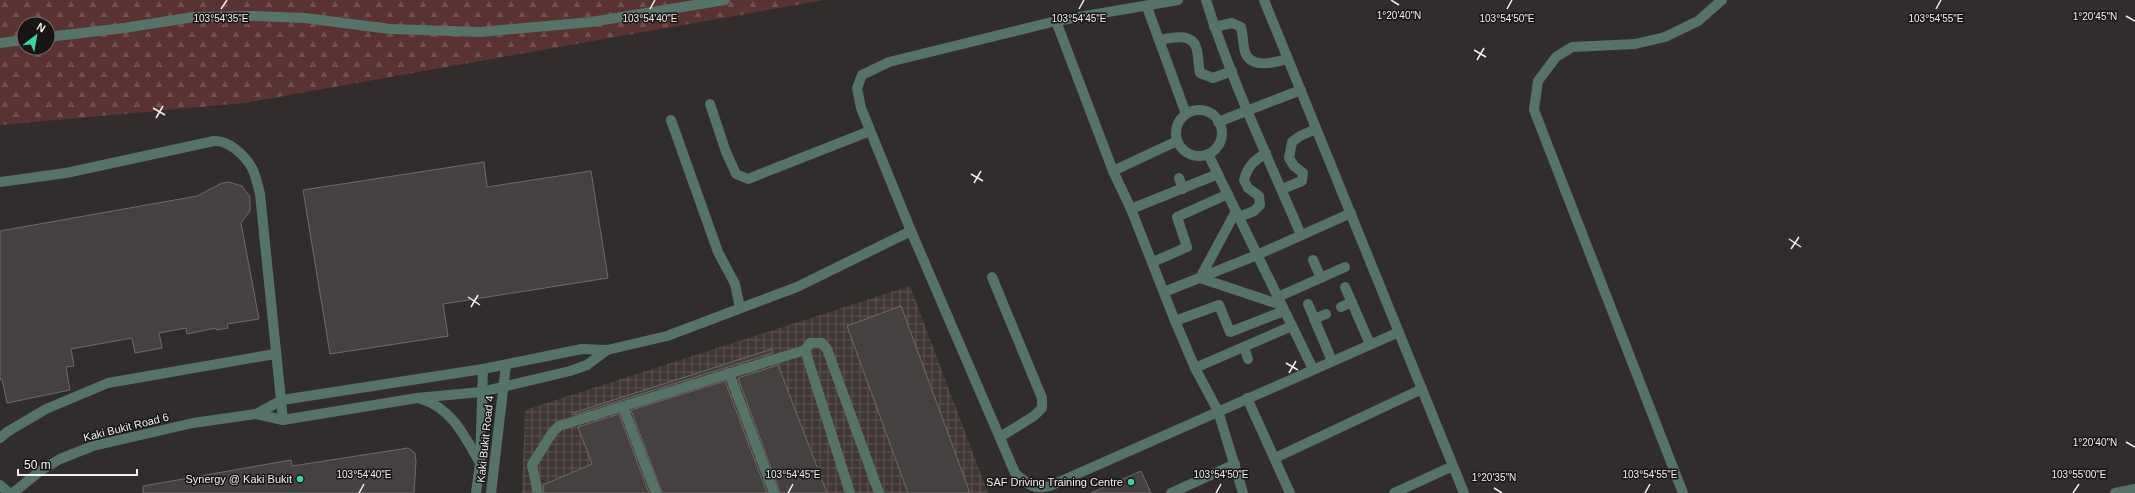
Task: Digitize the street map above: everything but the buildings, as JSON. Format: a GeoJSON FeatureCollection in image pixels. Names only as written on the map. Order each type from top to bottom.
{"type":"FeatureCollection","features":[{"type":"Feature","properties":{"kind":"street"},"geometry":{"type":"LineString","coordinates":[[56,36],[124,28],[194,17],[253,16],[305,18],[390,29],[480,32],[591,22],[725,0]]}},
{"type":"Feature","properties":{"kind":"street"},"geometry":{"type":"LineString","coordinates":[[1178,0],[1147,7],[1056,21],[889,62],[862,75],[857,88],[861,108],[911,231],[1015,473],[1027,484],[1039,489],[1050,486],[1399,332]]}},
{"type":"Feature","properties":{"kind":"street"},"geometry":{"type":"LineString","coordinates":[[1206,0],[1214,27],[1301,235]]}},
{"type":"Feature","properties":{"kind":"street"},"geometry":{"type":"LineString","coordinates":[[1264,0],[1464,493]]}},
{"type":"Feature","properties":{"kind":"street"},"geometry":{"type":"LineString","coordinates":[[1683,493],[1534,110],[1538,81],[1556,57],[1572,47],[1635,44],[1665,37],[1698,21],[1722,0]]}},
{"type":"Feature","properties":{"kind":"street"},"geometry":{"type":"LineString","coordinates":[[1147,7],[1186,114]]}},
{"type":"Feature","properties":{"kind":"street"},"geometry":{"type":"LineString","coordinates":[[1056,21],[1113,171],[1153,262],[1175,321],[1195,368],[1218,411],[1243,493]]}},
{"type":"Feature","properties":{"kind":"street"},"geometry":{"type":"LineString","coordinates":[[1214,27],[1232,23],[1240,27],[1245,54],[1253,61],[1266,64],[1288,59]]}},
{"type":"Feature","properties":{"kind":"street"},"geometry":{"type":"LineString","coordinates":[[1159,40],[1176,37],[1189,39],[1196,47],[1200,73],[1213,78],[1232,71]]}},
{"type":"Feature","properties":{"kind":"street"},"geometry":{"type":"LineString","coordinates":[[0,43],[16,41]]}},
{"type":"Feature","properties":{"kind":"street"},"geometry":{"type":"LineString","coordinates":[[1218,122],[1301,90]]}},
{"type":"Feature","properties":{"kind":"street"},"geometry":{"type":"LineString","coordinates":[[710,104],[726,152],[736,174],[748,179],[870,131]]}},
{"type":"Feature","properties":{"kind":"street"},"geometry":{"type":"LineString","coordinates":[[1200,110],[1214,116],[1218,122],[1221,137],[1215,150],[1208,154],[1193,156],[1181,148],[1177,141],[1176,126],[1186,114],[1200,110]]}},
{"type":"Feature","properties":{"kind":"street"},"geometry":{"type":"LineString","coordinates":[[671,120],[718,252],[735,284],[740,308]]}},
{"type":"Feature","properties":{"kind":"street"},"geometry":{"type":"LineString","coordinates":[[1282,189],[1302,181],[1303,173],[1294,166],[1289,158],[1292,142],[1300,136],[1316,129]]}},
{"type":"Feature","properties":{"kind":"street"},"geometry":{"type":"LineString","coordinates":[[0,182],[66,173],[214,141],[222,141],[239,152],[253,169],[260,194],[275,354],[282,400],[283,420]]}},
{"type":"Feature","properties":{"kind":"street"},"geometry":{"type":"LineString","coordinates":[[1113,171],[1177,141]]}},
{"type":"Feature","properties":{"kind":"street"},"geometry":{"type":"LineString","coordinates":[[1208,154],[1313,369]]}},
{"type":"Feature","properties":{"kind":"street"},"geometry":{"type":"LineString","coordinates":[[1200,278],[1237,214],[1254,211],[1260,205],[1260,196],[1248,188],[1244,180],[1247,168],[1252,162],[1266,154]]}},
{"type":"Feature","properties":{"kind":"street"},"geometry":{"type":"LineString","coordinates":[[1131,209],[1218,174]]}},
{"type":"Feature","properties":{"kind":"street"},"geometry":{"type":"LineString","coordinates":[[1179,178],[1183,189]]}},
{"type":"Feature","properties":{"kind":"street"},"geometry":{"type":"LineString","coordinates":[[1153,262],[1187,246],[1176,217],[1228,194]]}},
{"type":"Feature","properties":{"kind":"street"},"geometry":{"type":"LineString","coordinates":[[1164,292],[1257,255],[1350,213]]}},
{"type":"Feature","properties":{"kind":"street"},"geometry":{"type":"LineString","coordinates":[[483,369],[582,349],[607,350],[667,336],[797,287],[911,231]]}},
{"type":"Feature","properties":{"kind":"street"},"geometry":{"type":"LineString","coordinates":[[1312,260],[1321,278]]}},
{"type":"Feature","properties":{"kind":"street"},"geometry":{"type":"LineString","coordinates":[[1175,321],[1219,305],[1230,332],[1281,304],[1321,278],[1345,267]]}},
{"type":"Feature","properties":{"kind":"street"},"geometry":{"type":"LineString","coordinates":[[992,277],[1042,398],[1042,408],[1034,416],[1000,437]]}},
{"type":"Feature","properties":{"kind":"street"},"geometry":{"type":"LineString","coordinates":[[1200,278],[1281,304]]}},
{"type":"Feature","properties":{"kind":"street"},"geometry":{"type":"LineString","coordinates":[[1345,287],[1370,344]]}},
{"type":"Feature","properties":{"kind":"street"},"geometry":{"type":"LineString","coordinates":[[1341,307],[1352,302]]}},
{"type":"Feature","properties":{"kind":"street"},"geometry":{"type":"LineString","coordinates":[[1308,304],[1332,361]]}},
{"type":"Feature","properties":{"kind":"street"},"geometry":{"type":"LineString","coordinates":[[1314,319],[1326,314]]}},
{"type":"Feature","properties":{"kind":"street"},"geometry":{"type":"LineString","coordinates":[[1195,368],[1292,326]]}},
{"type":"Feature","properties":{"kind":"street"},"geometry":{"type":"LineString","coordinates":[[538,493],[532,465],[552,433],[559,426],[805,350],[810,342],[822,342],[827,349],[879,493]]}},
{"type":"Feature","properties":{"kind":"street"},"geometry":{"type":"LineString","coordinates":[[1244,347],[1248,359]]}},
{"type":"Feature","properties":{"kind":"street","name":"Kaki Bukit Road 4"},"geometry":{"type":"LineString","coordinates":[[481,392],[587,365],[607,350]]}},
{"type":"Feature","properties":{"kind":"street"},"geometry":{"type":"LineString","coordinates":[[805,350],[850,493]]}},
{"type":"Feature","properties":{"kind":"street"},"geometry":{"type":"LineString","coordinates":[[0,438],[7,432],[46,409],[108,383],[275,354]]}},
{"type":"Feature","properties":{"kind":"street","name":"Kaki Bukit Road 4"},"geometry":{"type":"LineString","coordinates":[[492,493],[506,364]]}},
{"type":"Feature","properties":{"kind":"street","name":"Kaki Bukit Road 4"},"geometry":{"type":"LineString","coordinates":[[476,493],[480,463],[481,392],[483,369]]}},
{"type":"Feature","properties":{"kind":"street","name":"Kaki Bukit Road 6"},"geometry":{"type":"LineString","coordinates":[[13,493],[40,471],[60,459],[93,446],[193,423],[256,414],[282,400],[483,369]]}},
{"type":"Feature","properties":{"kind":"street"},"geometry":{"type":"LineString","coordinates":[[729,373],[774,493]]}},
{"type":"Feature","properties":{"kind":"street"},"geometry":{"type":"LineString","coordinates":[[1275,458],[1422,389]]}},
{"type":"Feature","properties":{"kind":"street","name":"Kaki Bukit Road 6"},"geometry":{"type":"LineString","coordinates":[[256,414],[283,420],[417,398],[481,392]]}},
{"type":"Feature","properties":{"kind":"street"},"geometry":{"type":"LineString","coordinates":[[417,398],[441,408],[452,418],[480,463]]}},
{"type":"Feature","properties":{"kind":"street"},"geometry":{"type":"LineString","coordinates":[[1247,398],[1290,493]]}},
{"type":"Feature","properties":{"kind":"street"},"geometry":{"type":"LineString","coordinates":[[623,407],[656,493]]}},
{"type":"Feature","properties":{"kind":"street"},"geometry":{"type":"LineString","coordinates":[[1171,493],[1235,464]]}},
{"type":"Feature","properties":{"kind":"street"},"geometry":{"type":"LineString","coordinates":[[1394,493],[1453,466]]}},
{"type":"Feature","properties":{"kind":"street"},"geometry":{"type":"LineString","coordinates":[[0,485],[9,493]]}},
{"type":"Feature","properties":{"kind":"street"},"geometry":{"type":"LineString","coordinates":[[2115,493],[2135,489]]}},
{"type":"Feature","properties":{"kind":"shaded area"},"geometry":{"type":"Polygon","coordinates":[[[910,286],[988,493],[522,493],[525,410],[910,286]]]}},
{"type":"Feature","properties":{"kind":"green space"},"geometry":{"type":"Polygon","coordinates":[[[0,0],[824,0],[244,103],[0,125],[0,0]]]}},
{"type":"Feature","properties":{"kind":"place","name":"Synergy @ Kaki Bukit"},"geometry":{"type":"Point","coordinates":[300,479]}},
{"type":"Feature","properties":{"kind":"place","name":"SAF Driving Training Centre"},"geometry":{"type":"Point","coordinates":[1131,482]}}]}
